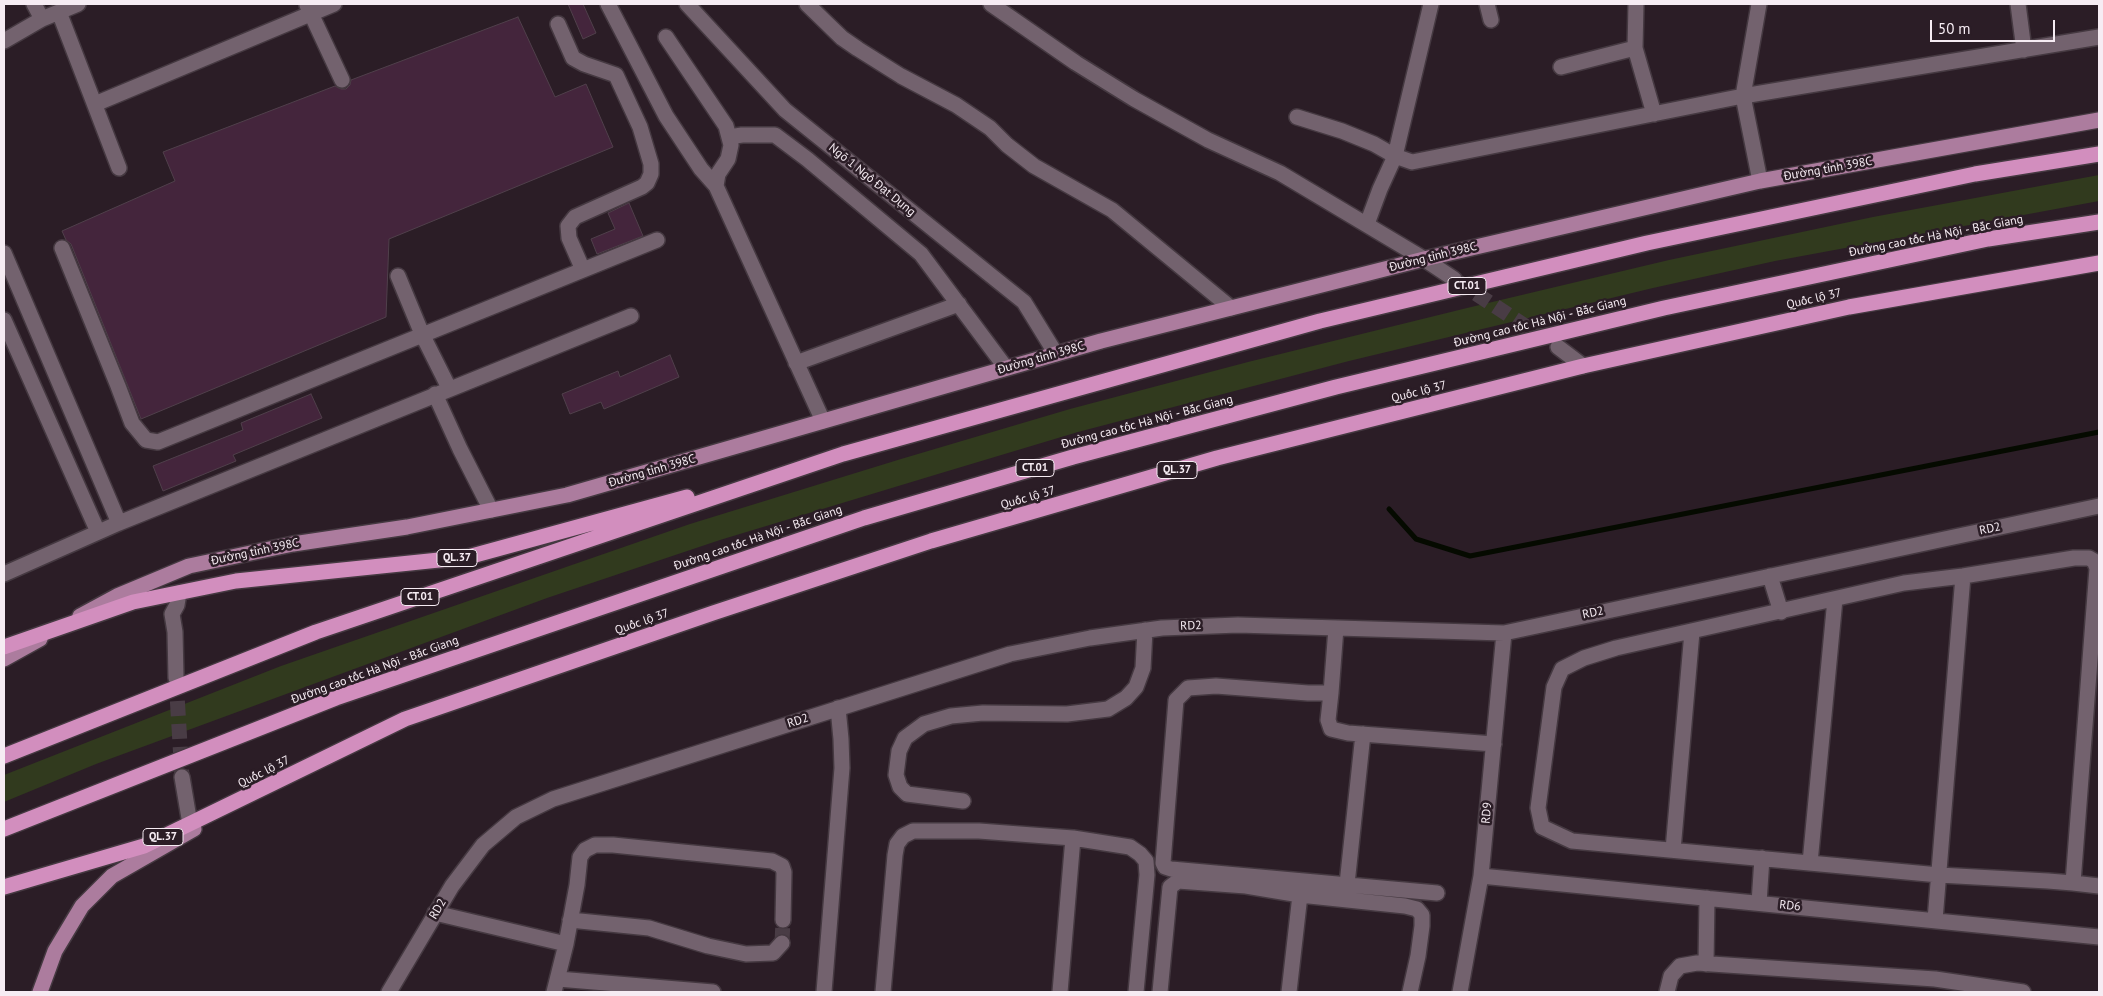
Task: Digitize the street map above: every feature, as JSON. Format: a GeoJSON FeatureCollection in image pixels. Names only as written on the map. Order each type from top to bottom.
{"type":"FeatureCollection","features":[{"type":"Feature","properties":{"kind":"highway","name":"CT.01"},"geometry":{"type":"LineString","coordinates":[[4,756],[316,632],[843,454],[1320,321],[1638,245],[1974,174],[2099,154]]}},
{"type":"Feature","properties":{"kind":"highway","name":"Đường cao tốc Hà Nội - Bắc Giang"},"geometry":{"type":"LineString","coordinates":[[4,829],[336,698],[864,518],[1007,476],[1336,387],[1664,308],[1988,239],[2099,222]]}},
{"type":"Feature","properties":{"kind":"highway","name":"Quốc lộ 37"},"geometry":{"type":"LineString","coordinates":[[4,887],[144,846],[405,720],[704,616],[931,541],[1217,458],[1583,366],[1849,307],[2099,263]]}},
{"type":"Feature","properties":{"kind":"highway","name":"QL.37"},"geometry":{"type":"LineString","coordinates":[[4,647],[133,602],[236,581],[468,557],[843,454]]}},
{"type":"Feature","properties":{"kind":"main road","name":"Đường tỉnh 398C"},"geometry":{"type":"LineString","coordinates":[[4,659],[117,596],[190,566],[293,544],[407,528],[567,495],[1056,354],[1424,259],[1760,181],[2099,120]]}},
{"type":"Feature","properties":{"kind":"main road"},"geometry":{"type":"LineString","coordinates":[[40,992],[55,952],[82,906],[112,876],[284,778]]}},
{"type":"Feature","properties":{"kind":"street"},"geometry":{"type":"LineString","coordinates":[[34,4],[42,19]]}},
{"type":"Feature","properties":{"kind":"street"},"geometry":{"type":"LineString","coordinates":[[4,41],[42,19],[78,4]]}},
{"type":"Feature","properties":{"kind":"street"},"geometry":{"type":"LineString","coordinates":[[95,104],[309,8],[334,4]]}},
{"type":"Feature","properties":{"kind":"street"},"geometry":{"type":"LineString","coordinates":[[608,4],[666,116],[700,169],[716,186],[823,420]]}},
{"type":"Feature","properties":{"kind":"street","name":"Ngõ 1 Ngô Đạt Dụng"},"geometry":{"type":"LineString","coordinates":[[687,4],[785,110],[1024,302],[1056,354]]}},
{"type":"Feature","properties":{"kind":"street"},"geometry":{"type":"LineString","coordinates":[[807,4],[842,38],[858,49],[901,76],[956,105],[990,128],[1007,145],[1034,166],[1112,210],[1231,308]]}},
{"type":"Feature","properties":{"kind":"street"},"geometry":{"type":"LineString","coordinates":[[992,4],[1076,63],[1134,99],[1208,140],[1280,173],[1367,224],[1454,279]]}},
{"type":"Feature","properties":{"kind":"street"},"geometry":{"type":"LineString","coordinates":[[1367,224],[1380,188],[1395,156],[1431,4]]}},
{"type":"Feature","properties":{"kind":"street"},"geometry":{"type":"LineString","coordinates":[[1487,4],[1491,20]]}},
{"type":"Feature","properties":{"kind":"street"},"geometry":{"type":"LineString","coordinates":[[1636,4],[1635,48],[1654,114]]}},
{"type":"Feature","properties":{"kind":"street"},"geometry":{"type":"LineString","coordinates":[[1759,4],[1743,96],[1760,181]]}},
{"type":"Feature","properties":{"kind":"street"},"geometry":{"type":"LineString","coordinates":[[2018,4],[2024,50]]}},
{"type":"Feature","properties":{"kind":"street"},"geometry":{"type":"LineString","coordinates":[[309,8],[342,80]]}},
{"type":"Feature","properties":{"kind":"street"},"geometry":{"type":"LineString","coordinates":[[59,12],[119,168]]}},
{"type":"Feature","properties":{"kind":"street"},"geometry":{"type":"LineString","coordinates":[[558,24],[573,58],[584,64],[616,75],[640,127],[651,164],[651,174],[647,183],[642,187],[575,217],[568,226],[569,238],[583,270]]}},
{"type":"Feature","properties":{"kind":"street"},"geometry":{"type":"LineString","coordinates":[[666,37],[726,126],[731,145],[728,159],[718,174],[716,186]]}},
{"type":"Feature","properties":{"kind":"street"},"geometry":{"type":"LineString","coordinates":[[1296,116],[1342,131],[1412,162],[1431,160],[1743,96],[2099,37]]}},
{"type":"Feature","properties":{"kind":"street"},"geometry":{"type":"LineString","coordinates":[[1561,67],[1635,48]]}},
{"type":"Feature","properties":{"kind":"street"},"geometry":{"type":"LineString","coordinates":[[729,137],[774,135],[807,159],[921,254],[1006,368]]}},
{"type":"Feature","properties":{"kind":"street"},"geometry":{"type":"LineString","coordinates":[[62,248],[132,423],[146,440],[158,442],[656,240]]}},
{"type":"Feature","properties":{"kind":"street"},"geometry":{"type":"LineString","coordinates":[[4,253],[119,523]]}},
{"type":"Feature","properties":{"kind":"street"},"geometry":{"type":"LineString","coordinates":[[398,276],[422,334],[449,388],[460,449],[491,510]]}},
{"type":"Feature","properties":{"kind":"street"},"geometry":{"type":"LineString","coordinates":[[796,363],[959,304]]}},
{"type":"Feature","properties":{"kind":"street"},"geometry":{"type":"LineString","coordinates":[[4,574],[168,502],[631,316]]}},
{"type":"Feature","properties":{"kind":"street"},"geometry":{"type":"LineString","coordinates":[[4,320],[98,532]]}},
{"type":"Feature","properties":{"kind":"street"},"geometry":{"type":"LineString","coordinates":[[1558,347],[1583,366]]}},
{"type":"Feature","properties":{"kind":"street","name":"RD2"},"geometry":{"type":"LineString","coordinates":[[389,992],[452,886],[483,845],[516,817],[553,799],[1010,654],[1090,638],[1162,628],[1238,625],[1504,632],[2099,506]]}},
{"type":"Feature","properties":{"kind":"street"},"geometry":{"type":"LineString","coordinates":[[2073,883],[2093,691],[2097,568],[2094,561],[2089,558],[2074,558],[1963,576],[1904,583],[1616,648],[1584,658],[1562,669],[1554,687],[1538,808],[1542,827],[1572,841],[1939,875],[2099,886]]}},
{"type":"Feature","properties":{"kind":"street"},"geometry":{"type":"LineString","coordinates":[[1770,576],[1781,612]]}},
{"type":"Feature","properties":{"kind":"street"},"geometry":{"type":"LineString","coordinates":[[1935,920],[1963,576]]}},
{"type":"Feature","properties":{"kind":"street"},"geometry":{"type":"LineString","coordinates":[[176,678],[175,632],[172,614],[177,605],[179,593]]}},
{"type":"Feature","properties":{"kind":"street"},"geometry":{"type":"LineString","coordinates":[[1810,863],[1830,672],[1835,599]]}},
{"type":"Feature","properties":{"kind":"street"},"geometry":{"type":"LineString","coordinates":[[1336,628],[1328,720],[1331,729],[1348,733],[1494,744]]}},
{"type":"Feature","properties":{"kind":"street"},"geometry":{"type":"LineString","coordinates":[[963,801],[907,794],[900,787],[896,775],[899,752],[905,738],[924,724],[951,716],[983,712],[1067,714],[1108,709],[1126,698],[1136,687],[1143,668],[1145,630]]}},
{"type":"Feature","properties":{"kind":"street","name":"RD9"},"geometry":{"type":"LineString","coordinates":[[1460,992],[1482,876],[1504,632]]}},
{"type":"Feature","properties":{"kind":"street"},"geometry":{"type":"LineString","coordinates":[[1673,850],[1692,632]]}},
{"type":"Feature","properties":{"kind":"street"},"geometry":{"type":"LineString","coordinates":[[1331,692],[1308,693],[1216,686],[1188,688],[1176,700],[1162,859],[1166,867],[1169,869],[1437,893]]}},
{"type":"Feature","properties":{"kind":"street"},"geometry":{"type":"LineString","coordinates":[[824,992],[842,768],[842,739],[838,708]]}},
{"type":"Feature","properties":{"kind":"street"},"geometry":{"type":"LineString","coordinates":[[1347,884],[1363,734]]}},
{"type":"Feature","properties":{"kind":"street"},"geometry":{"type":"LineString","coordinates":[[182,777],[190,824]]}},
{"type":"Feature","properties":{"kind":"street"},"geometry":{"type":"LineString","coordinates":[[883,992],[895,855],[898,844],[903,836],[913,831],[979,831],[1073,838],[1130,847],[1140,854],[1146,861],[1147,875],[1136,992]]}},
{"type":"Feature","properties":{"kind":"street"},"geometry":{"type":"LineString","coordinates":[[1060,992],[1073,838]]}},
{"type":"Feature","properties":{"kind":"street"},"geometry":{"type":"LineString","coordinates":[[713,992],[556,986],[577,885],[580,857],[585,850],[595,845],[613,844],[772,861],[782,866],[784,872],[783,920]]}},
{"type":"Feature","properties":{"kind":"street"},"geometry":{"type":"LineString","coordinates":[[1759,903],[1762,858]]}},
{"type":"Feature","properties":{"kind":"street","name":"RD6"},"geometry":{"type":"LineString","coordinates":[[1482,876],[2099,937]]}},
{"type":"Feature","properties":{"kind":"street"},"geometry":{"type":"LineString","coordinates":[[1160,992],[1170,887],[1178,882],[1246,886],[1300,895],[1397,905],[1417,909],[1422,915],[1422,926],[1410,992]]}},
{"type":"Feature","properties":{"kind":"street"},"geometry":{"type":"LineString","coordinates":[[1289,992],[1300,895]]}},
{"type":"Feature","properties":{"kind":"street"},"geometry":{"type":"LineString","coordinates":[[1706,964],[1707,898]]}},
{"type":"Feature","properties":{"kind":"street"},"geometry":{"type":"LineString","coordinates":[[435,913],[566,944]]}},
{"type":"Feature","properties":{"kind":"street"},"geometry":{"type":"LineString","coordinates":[[570,920],[650,928],[708,946],[746,954],[773,954],[782,943]]}},
{"type":"Feature","properties":{"kind":"street"},"geometry":{"type":"LineString","coordinates":[[1667,992],[1671,976],[1680,966],[1706,964],[1934,986],[2023,992]]}},
{"type":"Feature","properties":{"kind":"green space"},"geometry":{"type":"Polygon","coordinates":[[[2099,175],[2099,201],[1775,261],[1653,288],[1349,361],[1078,432],[720,540],[547,598],[96,764],[4,802],[4,775],[281,666],[690,524],[901,459],[1070,409],[1248,362],[1669,260],[1873,217],[2099,175]]]}},
{"type":"Feature","properties":{"kind":"building"},"geometry":{"type":"Polygon","coordinates":[[[568,4],[583,4],[596,33],[583,39],[568,4]]]}},
{"type":"Feature","properties":{"kind":"building"},"geometry":{"type":"Polygon","coordinates":[[[518,17],[555,97],[586,84],[613,147],[389,239],[386,317],[141,419],[71,244],[66,240],[62,231],[175,181],[163,152],[335,86],[346,89],[350,85],[351,80],[518,17]]]}},
{"type":"Feature","properties":{"kind":"building"},"geometry":{"type":"Polygon","coordinates":[[[629,203],[643,236],[597,254],[591,239],[615,229],[608,213],[629,203]]]}},
{"type":"Feature","properties":{"kind":"building"},"geometry":{"type":"Polygon","coordinates":[[[670,355],[679,377],[604,409],[601,402],[570,414],[562,394],[618,371],[620,377],[670,355]]]}},
{"type":"Feature","properties":{"kind":"building"},"geometry":{"type":"Polygon","coordinates":[[[311,394],[322,418],[233,455],[236,461],[163,491],[153,466],[243,430],[241,423],[311,394]]]}},
{"type":"Feature","properties":{"kind":"waterway"},"geometry":{"type":"LineString","coordinates":[[1389,509],[1416,539],[1470,556],[2099,432]]}},
{"type":"Feature","properties":{"kind":"tunnel"},"geometry":{"type":"LineString","coordinates":[[1457,281],[1551,343]]}},
{"type":"Feature","properties":{"kind":"tunnel"},"geometry":{"type":"LineString","coordinates":[[176,678],[182,777]]}},
{"type":"Feature","properties":{"kind":"tunnel"},"geometry":{"type":"LineString","coordinates":[[782,943],[783,920]]}}]}
